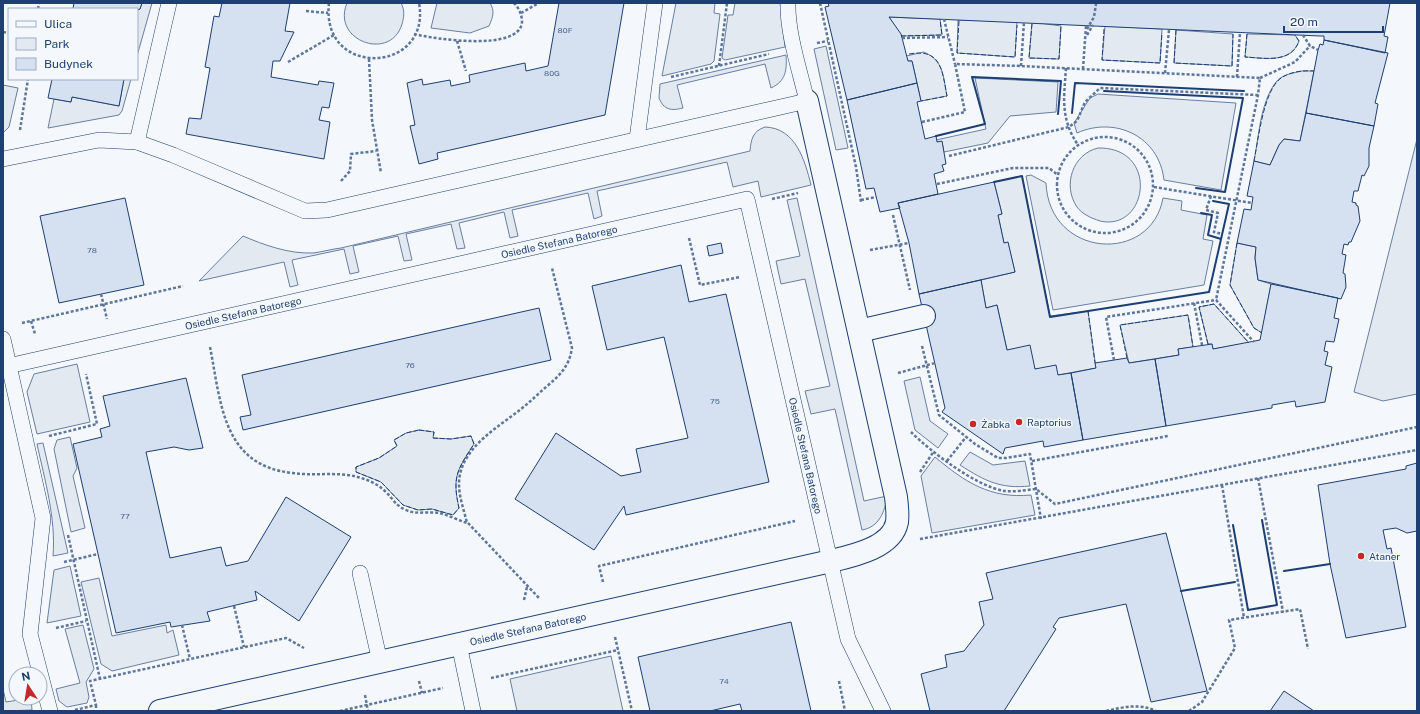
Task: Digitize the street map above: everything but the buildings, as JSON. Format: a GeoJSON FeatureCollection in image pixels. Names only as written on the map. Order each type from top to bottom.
{"type":"FeatureCollection","features":[{"type":"Feature","properties":{"kind":"street"},"geometry":{"type":"LineString","coordinates":[[806,101],[896,497],[897,522],[890,536],[875,548],[831,561]]}},
{"type":"Feature","properties":{"kind":"street"},"geometry":{"type":"LineString","coordinates":[[859,331],[920,317]]}},
{"type":"Feature","properties":{"kind":"street","name":"Osiedle Stefana Batorego"},"geometry":{"type":"LineString","coordinates":[[160,711],[831,561]]}},
{"type":"Feature","properties":{"kind":"lane"},"geometry":{"type":"LineString","coordinates":[[137,142],[169,3]]}},
{"type":"Feature","properties":{"kind":"lane"},"geometry":{"type":"LineString","coordinates":[[637,139],[655,3]]}},
{"type":"Feature","properties":{"kind":"lane"},"geometry":{"type":"LineString","coordinates":[[3,159],[99,140],[137,142],[173,155],[305,211],[327,210],[806,101],[794,48],[788,3]]}},
{"type":"Feature","properties":{"kind":"lane","name":"Osiedle Stefana Batorego"},"geometry":{"type":"LineString","coordinates":[[8,366],[747,199],[848,639],[883,711]]}},
{"type":"Feature","properties":{"kind":"lane"},"geometry":{"type":"LineString","coordinates":[[3,339],[43,518],[30,634],[50,711]]}},
{"type":"Feature","properties":{"kind":"lane"},"geometry":{"type":"LineString","coordinates":[[360,573],[380,662]]}},
{"type":"Feature","properties":{"kind":"lane","name":"Osiedle Stefana Batorego"},"geometry":{"type":"LineString","coordinates":[[459,644],[473,711]]}},
{"type":"Feature","properties":{"kind":"path"},"geometry":{"type":"LineString","coordinates":[[330,3],[328,13],[331,29],[339,43],[351,53],[369,59],[386,58],[400,52],[412,40],[418,29],[420,12],[419,3]]}},
{"type":"Feature","properties":{"kind":"path"},"geometry":{"type":"LineString","coordinates":[[414,34],[457,41],[491,40],[517,33],[521,27],[521,13],[514,3]]}},
{"type":"Feature","properties":{"kind":"path"},"geometry":{"type":"LineString","coordinates":[[521,13],[539,3]]}},
{"type":"Feature","properties":{"kind":"path"},"geometry":{"type":"LineString","coordinates":[[719,66],[727,3]]}},
{"type":"Feature","properties":{"kind":"path"},"geometry":{"type":"LineString","coordinates":[[820,3],[856,167],[862,207]]}},
{"type":"Feature","properties":{"kind":"path"},"geometry":{"type":"LineString","coordinates":[[1086,30],[1094,17],[1096,4]]}},
{"type":"Feature","properties":{"kind":"path"},"geometry":{"type":"LineString","coordinates":[[306,11],[328,13]]}},
{"type":"Feature","properties":{"kind":"path"},"geometry":{"type":"LineString","coordinates":[[922,122],[965,112],[944,20]]}},
{"type":"Feature","properties":{"kind":"path"},"geometry":{"type":"LineString","coordinates":[[1020,66],[1024,22]]}},
{"type":"Feature","properties":{"kind":"path"},"geometry":{"type":"LineString","coordinates":[[1083,68],[1086,26]]}},
{"type":"Feature","properties":{"kind":"path"},"geometry":{"type":"LineString","coordinates":[[1086,37],[1093,26]]}},
{"type":"Feature","properties":{"kind":"path"},"geometry":{"type":"LineString","coordinates":[[1166,73],[1169,30]]}},
{"type":"Feature","properties":{"kind":"path"},"geometry":{"type":"LineString","coordinates":[[1237,77],[1240,32]]}},
{"type":"Feature","properties":{"kind":"path"},"geometry":{"type":"LineString","coordinates":[[288,62],[334,35]]}},
{"type":"Feature","properties":{"kind":"path"},"geometry":{"type":"LineString","coordinates":[[1303,35],[1310,46],[1318,50]]}},
{"type":"Feature","properties":{"kind":"path"},"geometry":{"type":"LineString","coordinates":[[902,38],[948,37]]}},
{"type":"Feature","properties":{"kind":"path"},"geometry":{"type":"LineString","coordinates":[[457,41],[466,71]]}},
{"type":"Feature","properties":{"kind":"path"},"geometry":{"type":"LineString","coordinates":[[645,83],[828,41]]}},
{"type":"Feature","properties":{"kind":"path"},"geometry":{"type":"LineString","coordinates":[[955,64],[1083,68],[1260,78],[1295,62],[1310,46]]}},
{"type":"Feature","properties":{"kind":"path"},"geometry":{"type":"LineString","coordinates":[[369,59],[372,120],[376,151],[387,196]]}},
{"type":"Feature","properties":{"kind":"path"},"geometry":{"type":"LineString","coordinates":[[1066,68],[1064,111],[1069,127],[1078,146]]}},
{"type":"Feature","properties":{"kind":"path"},"geometry":{"type":"LineString","coordinates":[[1216,300],[1258,95],[1260,78]]}},
{"type":"Feature","properties":{"kind":"path"},"geometry":{"type":"LineString","coordinates":[[19,137],[28,80]]}},
{"type":"Feature","properties":{"kind":"path"},"geometry":{"type":"LineString","coordinates":[[949,156],[1069,127],[1077,121],[1084,102],[1090,95],[1100,88],[1258,95]]}},
{"type":"Feature","properties":{"kind":"path"},"geometry":{"type":"LineString","coordinates":[[1114,137],[1129,143],[1142,153],[1147,160],[1153,175],[1154,187],[1149,207],[1136,223],[1118,232],[1097,233],[1078,225],[1066,214],[1057,191],[1058,175],[1064,160],[1078,146],[1089,140],[1114,137]]}},
{"type":"Feature","properties":{"kind":"path"},"geometry":{"type":"LineString","coordinates":[[339,183],[350,171],[351,154],[376,151]]}},
{"type":"Feature","properties":{"kind":"path"},"geometry":{"type":"LineString","coordinates":[[937,184],[1013,168],[1049,168],[1058,175]]}},
{"type":"Feature","properties":{"kind":"path"},"geometry":{"type":"LineString","coordinates":[[1154,187],[1211,196],[1236,202],[1252,203]]}},
{"type":"Feature","properties":{"kind":"path"},"geometry":{"type":"LineString","coordinates":[[1211,196],[1206,210],[1218,213],[1214,232],[1222,234]]}},
{"type":"Feature","properties":{"kind":"path"},"geometry":{"type":"LineString","coordinates":[[861,200],[876,197]]}},
{"type":"Feature","properties":{"kind":"path"},"geometry":{"type":"LineString","coordinates":[[893,215],[899,244],[920,317],[927,366],[938,415],[966,437],[998,458],[1030,454],[1041,519]]}},
{"type":"Feature","properties":{"kind":"path"},"geometry":{"type":"LineString","coordinates":[[688,234],[700,285],[741,277]]}},
{"type":"Feature","properties":{"kind":"path"},"geometry":{"type":"LineString","coordinates":[[868,243],[871,254]]}},
{"type":"Feature","properties":{"kind":"path"},"geometry":{"type":"LineString","coordinates":[[870,250],[909,243]]}},
{"type":"Feature","properties":{"kind":"path"},"geometry":{"type":"LineString","coordinates":[[544,270],[552,268],[558,264]]}},
{"type":"Feature","properties":{"kind":"path"},"geometry":{"type":"LineString","coordinates":[[468,523],[459,484],[461,472],[468,456],[482,438],[523,408],[564,371],[570,359],[572,348],[552,268]]}},
{"type":"Feature","properties":{"kind":"path"},"geometry":{"type":"LineString","coordinates":[[17,324],[183,286]]}},
{"type":"Feature","properties":{"kind":"path"},"geometry":{"type":"LineString","coordinates":[[1114,360],[1106,317],[1216,300]]}},
{"type":"Feature","properties":{"kind":"path"},"geometry":{"type":"LineString","coordinates":[[1216,300],[1254,342]]}},
{"type":"Feature","properties":{"kind":"path"},"geometry":{"type":"LineString","coordinates":[[1194,303],[1202,345]]}},
{"type":"Feature","properties":{"kind":"path"},"geometry":{"type":"LineString","coordinates":[[202,345],[210,347],[217,345]]}},
{"type":"Feature","properties":{"kind":"path"},"geometry":{"type":"LineString","coordinates":[[210,347],[225,423],[233,438],[243,450],[259,462],[276,470],[293,474],[359,478],[372,481],[381,487],[393,502],[407,511],[415,513],[438,513],[468,523],[540,599]]}},
{"type":"Feature","properties":{"kind":"path"},"geometry":{"type":"LineString","coordinates":[[898,373],[935,363]]}},
{"type":"Feature","properties":{"kind":"path"},"geometry":{"type":"LineString","coordinates":[[897,369],[899,378]]}},
{"type":"Feature","properties":{"kind":"path"},"geometry":{"type":"LineString","coordinates":[[49,444],[47,436],[97,424],[85,372]]}},
{"type":"Feature","properties":{"kind":"path"},"geometry":{"type":"LineString","coordinates":[[910,425],[911,432],[948,461],[978,481],[994,488],[1006,491],[1036,489],[1055,504],[1417,427]]}},
{"type":"Feature","properties":{"kind":"path"},"geometry":{"type":"LineString","coordinates":[[1032,461],[1168,436]]}},
{"type":"Feature","properties":{"kind":"path"},"geometry":{"type":"LineString","coordinates":[[948,461],[966,437]]}},
{"type":"Feature","properties":{"kind":"path"},"geometry":{"type":"LineString","coordinates":[[914,541],[1417,450]]}},
{"type":"Feature","properties":{"kind":"path"},"geometry":{"type":"LineString","coordinates":[[1258,478],[1283,612]]}},
{"type":"Feature","properties":{"kind":"path"},"geometry":{"type":"LineString","coordinates":[[1222,485],[1244,618]]}},
{"type":"Feature","properties":{"kind":"path"},"geometry":{"type":"LineString","coordinates":[[632,711],[600,566],[796,521]]}},
{"type":"Feature","properties":{"kind":"path"},"geometry":{"type":"LineString","coordinates":[[67,532],[100,679]]}},
{"type":"Feature","properties":{"kind":"path"},"geometry":{"type":"LineString","coordinates":[[37,568],[98,554]]}},
{"type":"Feature","properties":{"kind":"path"},"geometry":{"type":"LineString","coordinates":[[524,601],[527,586]]}},
{"type":"Feature","properties":{"kind":"path"},"geometry":{"type":"LineString","coordinates":[[234,606],[244,647]]}},
{"type":"Feature","properties":{"kind":"path"},"geometry":{"type":"LineString","coordinates":[[1189,711],[1202,702],[1234,648],[1229,620],[1300,609],[1308,649]]}},
{"type":"Feature","properties":{"kind":"path"},"geometry":{"type":"LineString","coordinates":[[182,625],[190,659]]}},
{"type":"Feature","properties":{"kind":"path"},"geometry":{"type":"LineString","coordinates":[[96,711],[90,681],[286,638],[309,652]]}},
{"type":"Feature","properties":{"kind":"path"},"geometry":{"type":"LineString","coordinates":[[340,711],[618,650]]}},
{"type":"Feature","properties":{"kind":"path"},"geometry":{"type":"LineString","coordinates":[[837,674],[846,711]]}},
{"type":"Feature","properties":{"kind":"path"},"geometry":{"type":"LineString","coordinates":[[70,711],[96,705]]}},
{"type":"Feature","properties":{"kind":"path"},"geometry":{"type":"LineString","coordinates":[[1106,711],[1125,707],[1145,706],[1156,711]]}},
{"type":"Feature","properties":{"kind":"green space"},"geometry":{"type":"Polygon","coordinates":[[[142,3],[152,3],[138,52],[138,10],[140,9],[142,3]]]}},
{"type":"Feature","properties":{"kind":"green space"},"geometry":{"type":"Polygon","coordinates":[[[347,3],[401,3],[404,14],[402,24],[396,36],[387,42],[376,44],[364,42],[354,36],[347,28],[344,16],[347,3]]]}},
{"type":"Feature","properties":{"kind":"green space"},"geometry":{"type":"Polygon","coordinates":[[[437,3],[490,3],[493,11],[489,26],[470,33],[431,28],[437,3]]]}},
{"type":"Feature","properties":{"kind":"green space"},"geometry":{"type":"Polygon","coordinates":[[[676,3],[715,3],[714,13],[720,14],[714,61],[711,64],[662,76],[676,3]]]}},
{"type":"Feature","properties":{"kind":"green space"},"geometry":{"type":"Polygon","coordinates":[[[735,3],[780,3],[785,47],[725,60],[722,58],[728,15],[733,15],[735,3]]]}},
{"type":"Feature","properties":{"kind":"green space"},"geometry":{"type":"Polygon","coordinates":[[[889,17],[940,19],[942,35],[901,36],[889,17]]]}},
{"type":"Feature","properties":{"kind":"green space"},"geometry":{"type":"Polygon","coordinates":[[[958,20],[1017,21],[1015,57],[957,53],[958,20]]]}},
{"type":"Feature","properties":{"kind":"green space"},"geometry":{"type":"Polygon","coordinates":[[[1032,22],[1061,26],[1059,59],[1029,58],[1032,22]]]}},
{"type":"Feature","properties":{"kind":"green space"},"geometry":{"type":"Polygon","coordinates":[[[1105,26],[1162,29],[1160,63],[1102,60],[1105,26]]]}},
{"type":"Feature","properties":{"kind":"green space"},"geometry":{"type":"Polygon","coordinates":[[[1176,30],[1233,34],[1232,66],[1174,63],[1176,30]]]}},
{"type":"Feature","properties":{"kind":"green space"},"geometry":{"type":"Polygon","coordinates":[[[1247,34],[1295,35],[1299,41],[1290,53],[1283,56],[1276,58],[1245,57],[1247,34]]]}},
{"type":"Feature","properties":{"kind":"green space"},"geometry":{"type":"Polygon","coordinates":[[[826,46],[848,148],[836,150],[814,49],[826,46]]]}},
{"type":"Feature","properties":{"kind":"green space"},"geometry":{"type":"Polygon","coordinates":[[[924,52],[935,60],[942,70],[947,96],[921,101],[912,61],[908,61],[906,56],[924,52]]]}},
{"type":"Feature","properties":{"kind":"green space"},"geometry":{"type":"Polygon","coordinates":[[[786,55],[786,70],[783,78],[771,88],[765,64],[677,85],[683,108],[668,109],[663,105],[659,98],[660,84],[786,55]]]}},
{"type":"Feature","properties":{"kind":"green space"},"geometry":{"type":"Polygon","coordinates":[[[1302,71],[1314,71],[1300,141],[1284,139],[1279,145],[1270,165],[1254,161],[1263,110],[1271,90],[1276,82],[1281,78],[1302,71]]]}},
{"type":"Feature","properties":{"kind":"green space"},"geometry":{"type":"Polygon","coordinates":[[[975,78],[1058,82],[1056,112],[1010,116],[988,143],[944,152],[942,142],[937,142],[936,140],[986,129],[975,78]]]}},
{"type":"Feature","properties":{"kind":"green space"},"geometry":{"type":"Polygon","coordinates":[[[124,80],[131,80],[122,111],[119,115],[48,128],[54,99],[71,102],[72,97],[119,106],[124,80]]]}},
{"type":"Feature","properties":{"kind":"green space"},"geometry":{"type":"Polygon","coordinates":[[[3,85],[18,88],[9,127],[3,133],[3,85]]]}},
{"type":"Feature","properties":{"kind":"green space"},"geometry":{"type":"Polygon","coordinates":[[[1098,94],[1236,103],[1221,190],[1164,180],[1160,165],[1154,152],[1144,141],[1133,134],[1120,129],[1106,127],[1091,128],[1077,133],[1074,123],[1090,98],[1098,94]]]}},
{"type":"Feature","properties":{"kind":"green space"},"geometry":{"type":"Polygon","coordinates":[[[765,127],[776,129],[792,139],[802,156],[811,185],[761,197],[758,181],[733,187],[727,162],[597,191],[602,216],[594,219],[588,193],[512,210],[518,236],[510,238],[504,212],[459,223],[465,248],[457,249],[451,224],[406,234],[412,260],[404,261],[398,236],[353,246],[359,272],[350,274],[344,249],[292,260],[298,285],[290,287],[284,262],[199,281],[243,236],[268,246],[295,252],[313,253],[341,248],[750,151],[753,136],[765,127]]]}},
{"type":"Feature","properties":{"kind":"green space"},"geometry":{"type":"Polygon","coordinates":[[[1417,139],[1417,394],[1383,401],[1354,392],[1417,139]]]}},
{"type":"Feature","properties":{"kind":"green space"},"geometry":{"type":"Polygon","coordinates":[[[1098,148],[1118,151],[1131,161],[1139,174],[1140,188],[1137,202],[1129,214],[1116,221],[1100,221],[1084,214],[1077,207],[1070,189],[1070,180],[1076,164],[1089,151],[1098,148]]]}},
{"type":"Feature","properties":{"kind":"green space"},"geometry":{"type":"Polygon","coordinates":[[[1031,175],[1046,183],[1051,208],[1064,226],[1081,238],[1101,244],[1121,242],[1140,234],[1155,220],[1163,198],[1182,201],[1181,210],[1207,215],[1203,239],[1213,241],[1204,285],[1053,310],[1026,176],[1031,175]]]}},
{"type":"Feature","properties":{"kind":"green space"},"geometry":{"type":"Polygon","coordinates":[[[1022,176],[1050,316],[1088,311],[1096,368],[1058,375],[1035,369],[1007,350],[997,305],[986,308],[981,280],[1015,272],[1008,243],[1004,243],[998,215],[1002,214],[994,182],[1022,176]]]}},
{"type":"Feature","properties":{"kind":"green space"},"geometry":{"type":"Polygon","coordinates":[[[797,198],[864,501],[887,496],[885,508],[880,518],[873,526],[862,530],[835,409],[811,414],[805,391],[830,386],[805,279],[781,284],[776,261],[800,256],[787,200],[797,198]]]}},
{"type":"Feature","properties":{"kind":"green space"},"geometry":{"type":"Polygon","coordinates":[[[1237,243],[1256,247],[1255,258],[1258,280],[1271,284],[1262,333],[1254,328],[1230,285],[1237,243]]]}},
{"type":"Feature","properties":{"kind":"green space"},"geometry":{"type":"Polygon","coordinates":[[[1214,304],[1249,343],[1213,349],[1212,344],[1208,344],[1199,307],[1214,304]]]}},
{"type":"Feature","properties":{"kind":"green space"},"geometry":{"type":"Polygon","coordinates":[[[1188,315],[1193,347],[1178,349],[1179,355],[1129,363],[1120,325],[1188,315]]]}},
{"type":"Feature","properties":{"kind":"green space"},"geometry":{"type":"Polygon","coordinates":[[[77,364],[90,422],[37,434],[27,392],[34,374],[77,364]]]}},
{"type":"Feature","properties":{"kind":"green space"},"geometry":{"type":"Polygon","coordinates":[[[920,377],[930,421],[948,434],[938,448],[915,430],[904,381],[920,377]]]}},
{"type":"Feature","properties":{"kind":"green space"},"geometry":{"type":"Polygon","coordinates":[[[419,430],[434,432],[433,438],[451,439],[471,436],[474,444],[458,474],[456,489],[459,508],[453,515],[432,509],[418,510],[403,505],[381,482],[356,472],[356,467],[379,458],[397,446],[394,440],[406,433],[419,430]]]}},
{"type":"Feature","properties":{"kind":"green space"},"geometry":{"type":"Polygon","coordinates":[[[70,437],[77,468],[73,476],[85,528],[71,532],[54,449],[57,440],[70,437]]]}},
{"type":"Feature","properties":{"kind":"green space"},"geometry":{"type":"Polygon","coordinates":[[[43,443],[68,553],[53,556],[54,542],[51,514],[37,444],[43,443]]]}},
{"type":"Feature","properties":{"kind":"green space"},"geometry":{"type":"Polygon","coordinates":[[[970,452],[993,465],[1025,461],[1030,486],[1019,487],[1001,485],[993,483],[977,475],[960,465],[970,452]]]}},
{"type":"Feature","properties":{"kind":"green space"},"geometry":{"type":"Polygon","coordinates":[[[935,457],[957,474],[979,487],[1016,496],[1031,495],[1035,515],[932,533],[921,476],[935,457]]]}},
{"type":"Feature","properties":{"kind":"green space"},"geometry":{"type":"Polygon","coordinates":[[[70,566],[81,616],[47,623],[54,570],[70,566]]]}},
{"type":"Feature","properties":{"kind":"green space"},"geometry":{"type":"Polygon","coordinates":[[[99,578],[112,636],[166,625],[167,633],[173,630],[179,655],[112,671],[101,664],[81,582],[99,578]]]}},
{"type":"Feature","properties":{"kind":"green space"},"geometry":{"type":"Polygon","coordinates":[[[83,625],[94,669],[86,682],[89,697],[87,703],[67,707],[59,701],[56,689],[80,683],[65,629],[83,625]]]}},
{"type":"Feature","properties":{"kind":"green space"},"geometry":{"type":"Polygon","coordinates":[[[611,656],[623,711],[517,711],[510,679],[611,656]]]}},
{"type":"Feature","properties":{"kind":"green space"},"geometry":{"type":"Polygon","coordinates":[[[3,689],[6,702],[8,702],[8,706],[32,706],[32,710],[3,711],[3,689]]]}},
{"type":"Feature","properties":{"kind":"fence"},"geometry":{"type":"LineString","coordinates":[[901,36],[942,35],[940,19]]}},
{"type":"Feature","properties":{"kind":"fence"},"geometry":{"type":"LineString","coordinates":[[959,21],[957,53],[1015,57],[1017,25]]}},
{"type":"Feature","properties":{"kind":"fence"},"geometry":{"type":"LineString","coordinates":[[1032,24],[1029,58],[1059,59],[1061,26]]}},
{"type":"Feature","properties":{"kind":"fence"},"geometry":{"type":"LineString","coordinates":[[1104,29],[1102,60],[1160,63],[1162,33]]}},
{"type":"Feature","properties":{"kind":"fence"},"geometry":{"type":"LineString","coordinates":[[1176,30],[1174,63],[1232,66],[1233,34]]}},
{"type":"Feature","properties":{"kind":"fence"},"geometry":{"type":"LineString","coordinates":[[1247,34],[1245,57],[1268,58],[1276,58],[1290,53],[1299,41],[1295,35]]}},
{"type":"Feature","properties":{"kind":"fence"},"geometry":{"type":"LineString","coordinates":[[909,54],[920,53],[934,58],[938,63],[944,78],[947,96],[921,101]]}},
{"type":"Feature","properties":{"kind":"fence"},"geometry":{"type":"LineString","coordinates":[[1254,161],[1262,120],[1272,89],[1284,76],[1299,71],[1314,71]]}},
{"type":"Feature","properties":{"kind":"fence"},"geometry":{"type":"LineString","coordinates":[[1237,243],[1230,285],[1254,328],[1262,333]]}},
{"type":"Feature","properties":{"kind":"fence"},"geometry":{"type":"LineString","coordinates":[[1208,344],[1199,307],[1214,304],[1249,343]]}},
{"type":"Feature","properties":{"kind":"fence"},"geometry":{"type":"LineString","coordinates":[[1088,311],[1095,363]]}},
{"type":"Feature","properties":{"kind":"fence"},"geometry":{"type":"LineString","coordinates":[[1127,358],[1120,325],[1188,315],[1193,347]]}},
{"type":"Feature","properties":{"kind":"fence"},"geometry":{"type":"LineString","coordinates":[[419,430],[434,432],[433,438],[451,439],[471,436],[474,444],[458,474],[456,489],[459,508],[453,515],[432,509],[418,510],[403,505],[381,482],[356,472],[356,467],[379,458],[397,446],[394,440],[406,433],[419,430]]}},
{"type":"Feature","properties":{"kind":"wall"},"geometry":{"type":"LineString","coordinates":[[936,136],[985,124],[972,77],[1061,81],[1058,114]]}},
{"type":"Feature","properties":{"kind":"wall"},"geometry":{"type":"LineString","coordinates":[[1072,113],[1075,83],[1244,91]]}},
{"type":"Feature","properties":{"kind":"wall"},"geometry":{"type":"LineString","coordinates":[[1104,91],[1243,98],[1225,192],[1196,188]]}},
{"type":"Feature","properties":{"kind":"wall"},"geometry":{"type":"LineString","coordinates":[[994,182],[1022,176],[1050,317],[1209,292],[1229,204],[1213,201]]}},
{"type":"Feature","properties":{"kind":"wall"},"geometry":{"type":"LineString","coordinates":[[1201,213],[1212,215],[1208,235],[1221,239]]}},
{"type":"Feature","properties":{"kind":"wall"},"geometry":{"type":"LineString","coordinates":[[1233,525],[1248,610],[1277,605],[1262,520]]}},
{"type":"Feature","properties":{"kind":"wall"},"geometry":{"type":"LineString","coordinates":[[1284,571],[1330,564]]}},
{"type":"Feature","properties":{"kind":"wall"},"geometry":{"type":"LineString","coordinates":[[1181,591],[1235,582]]}},
{"type":"Feature","properties":{"kind":"place","name":"Raptorius"},"geometry":{"type":"Point","coordinates":[1019,422]}},
{"type":"Feature","properties":{"kind":"place","name":"Żabka"},"geometry":{"type":"Point","coordinates":[973,424]}},
{"type":"Feature","properties":{"kind":"place","name":"Ataner"},"geometry":{"type":"Point","coordinates":[1361,556]}}]}
